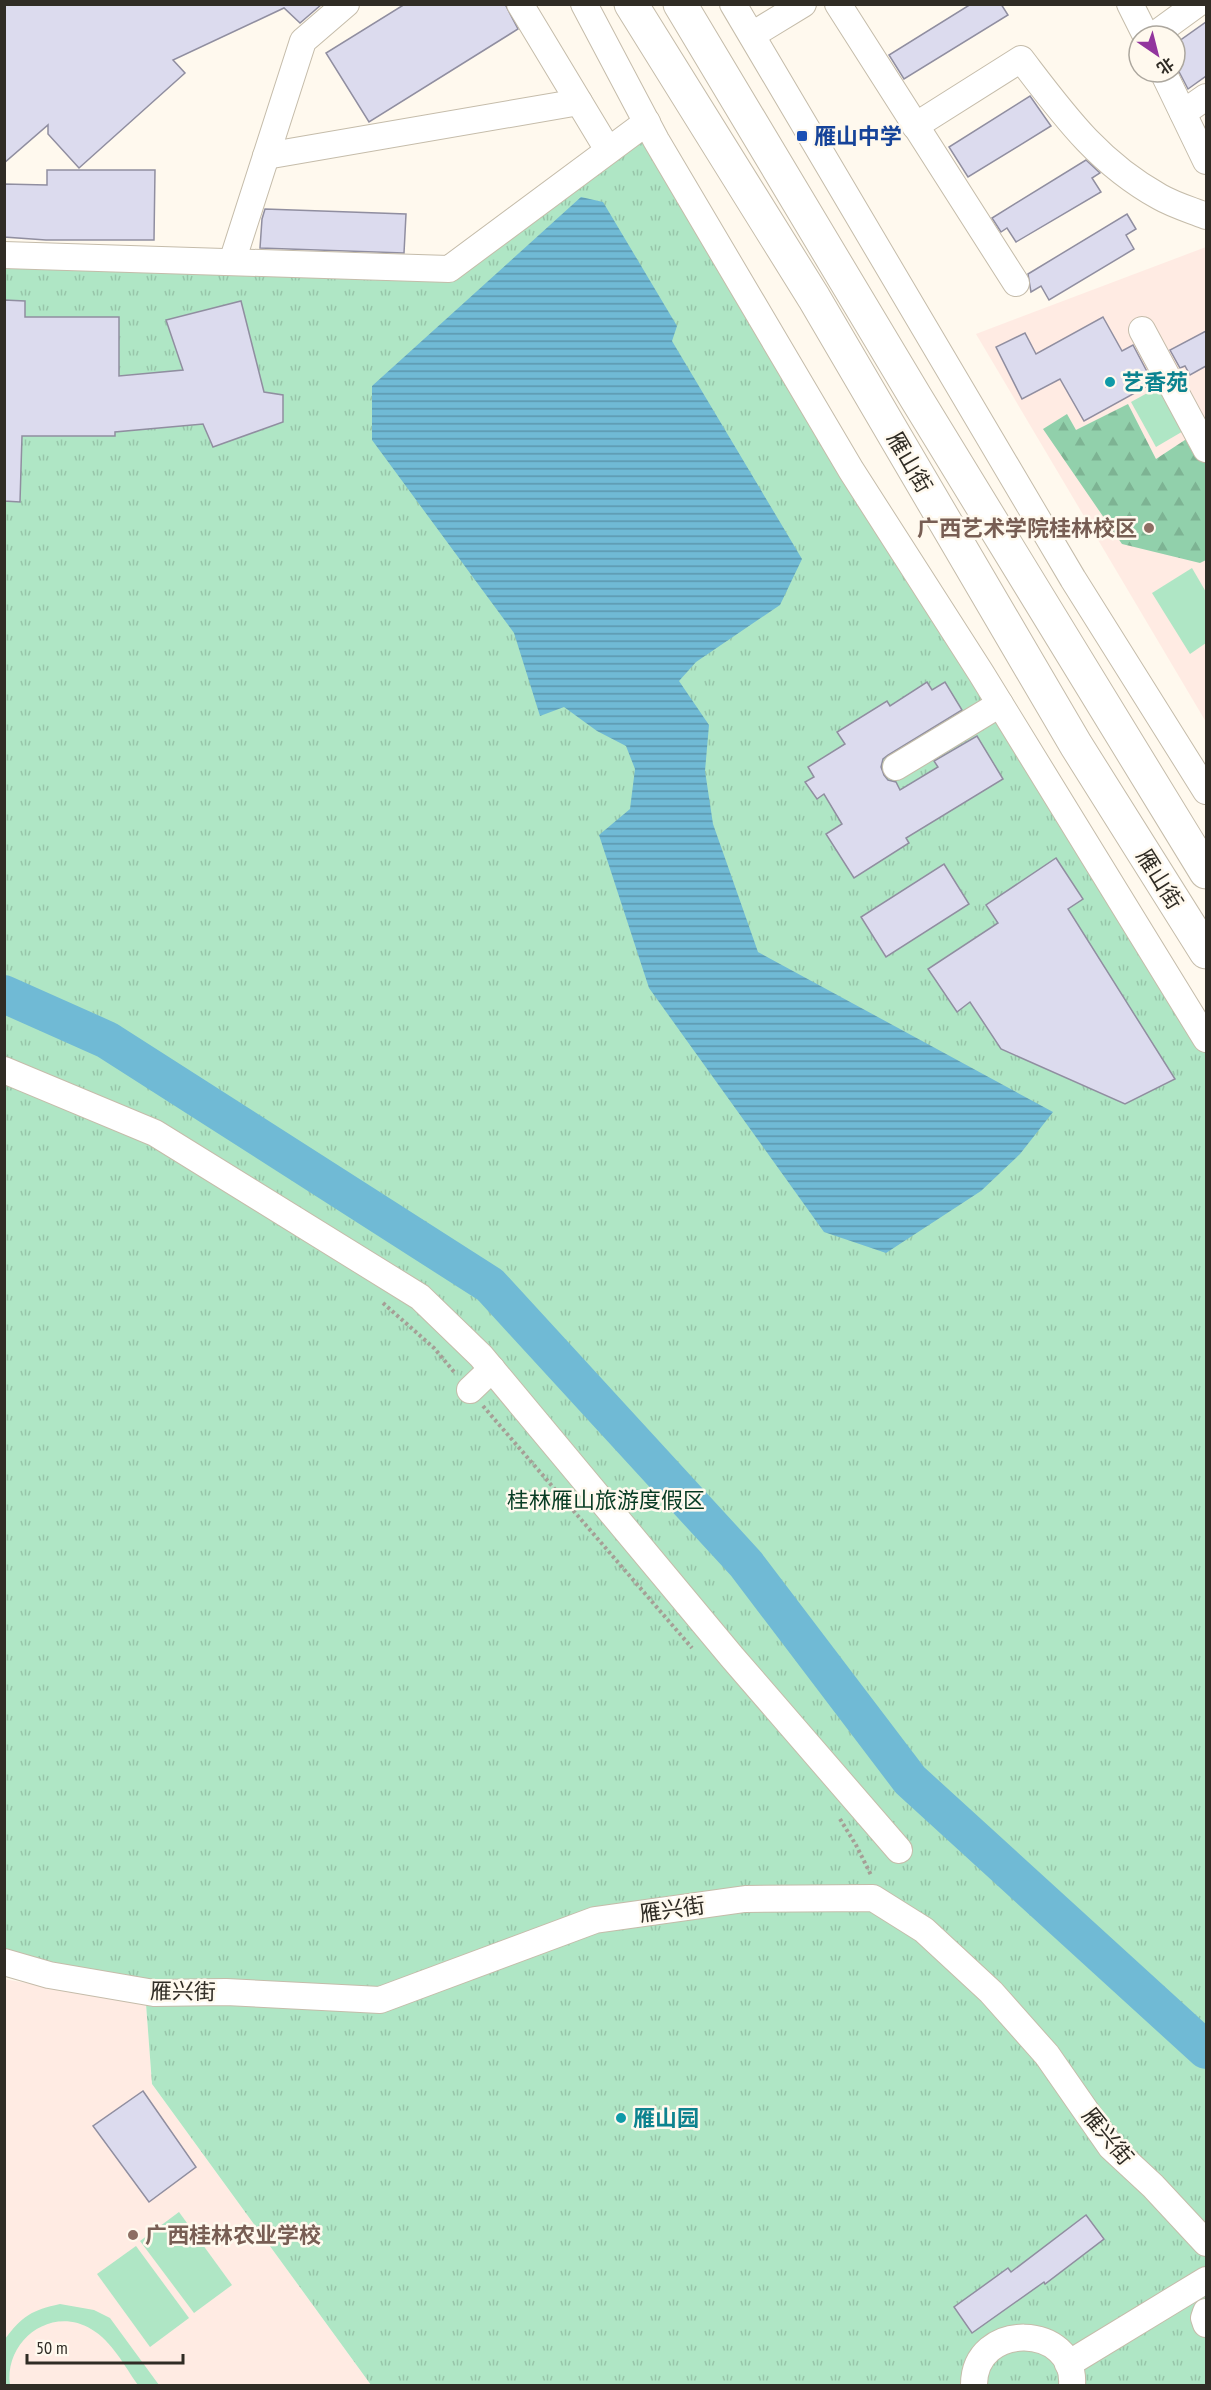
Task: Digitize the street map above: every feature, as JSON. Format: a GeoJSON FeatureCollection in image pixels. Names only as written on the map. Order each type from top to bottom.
{"type":"FeatureCollection","features":[{"type":"Feature","properties":{"kind":"highway","name":"雁山街"},"geometry":{"type":"LineString","coordinates":[[631,4],[814,298],[1076,745],[1206,952]]}},
{"type":"Feature","properties":{"kind":"highway","name":"雁山街"},"geometry":{"type":"LineString","coordinates":[[680,4],[916,398],[1206,872]]}},
{"type":"Feature","properties":{"kind":"street"},"geometry":{"type":"LineString","coordinates":[[232,262],[303,41],[346,4]]}},
{"type":"Feature","properties":{"kind":"street"},"geometry":{"type":"LineString","coordinates":[[520,4],[609,150]]}},
{"type":"Feature","properties":{"kind":"street"},"geometry":{"type":"LineString","coordinates":[[584,4],[646,122],[850,470],[1000,704],[1206,1039]]}},
{"type":"Feature","properties":{"kind":"street"},"geometry":{"type":"LineString","coordinates":[[734,4],[1073,579],[1206,791]]}},
{"type":"Feature","properties":{"kind":"street"},"geometry":{"type":"LineString","coordinates":[[752,35],[803,4]]}},
{"type":"Feature","properties":{"kind":"street"},"geometry":{"type":"LineString","coordinates":[[838,4],[1017,283]]}},
{"type":"Feature","properties":{"kind":"street"},"geometry":{"type":"LineString","coordinates":[[1130,4],[1140,24]]}},
{"type":"Feature","properties":{"kind":"street"},"geometry":{"type":"LineString","coordinates":[[1170,24],[1197,4]]}},
{"type":"Feature","properties":{"kind":"street"},"geometry":{"type":"LineString","coordinates":[[915,126],[1021,59],[1078,132],[1105,160],[1162,198],[1206,216]]}},
{"type":"Feature","properties":{"kind":"street"},"geometry":{"type":"LineString","coordinates":[[1169,84],[1206,161]]}},
{"type":"Feature","properties":{"kind":"street"},"geometry":{"type":"LineString","coordinates":[[1184,113],[1206,97]]}},
{"type":"Feature","properties":{"kind":"street"},"geometry":{"type":"LineString","coordinates":[[266,156],[579,102]]}},
{"type":"Feature","properties":{"kind":"street"},"geometry":{"type":"LineString","coordinates":[[4,255],[449,269],[646,122]]}},
{"type":"Feature","properties":{"kind":"street"},"geometry":{"type":"LineString","coordinates":[[1142,330],[1206,449]]}},
{"type":"Feature","properties":{"kind":"street"},"geometry":{"type":"LineString","coordinates":[[896,767],[1000,704]]}},
{"type":"Feature","properties":{"kind":"street"},"geometry":{"type":"LineString","coordinates":[[4,1070],[155,1133],[420,1297],[492,1369],[724,1648],[899,1850]]}},
{"type":"Feature","properties":{"kind":"street"},"geometry":{"type":"LineString","coordinates":[[470,1390],[492,1369]]}},
{"type":"Feature","properties":{"kind":"street","name":"雁兴街"},"geometry":{"type":"LineString","coordinates":[[4,1962],[49,1975],[154,1993],[226,1992],[380,2000],[595,1920],[745,1899],[873,1898],[924,1930],[991,1992],[1047,2055],[1111,2146],[1206,2243]]}},
{"type":"Feature","properties":{"kind":"street"},"geometry":{"type":"LineString","coordinates":[[974,2385],[978,2366],[986,2352],[999,2342],[1015,2337],[1031,2337],[1046,2342],[1059,2351],[1070,2375],[1206,2280]]}},
{"type":"Feature","properties":{"kind":"street"},"geometry":{"type":"LineString","coordinates":[[1206,2312],[1204,2318],[1206,2324]]}},
{"type":"Feature","properties":{"kind":"path"},"geometry":{"type":"LineString","coordinates":[[380,1300],[434,1348],[693,1649]]}},
{"type":"Feature","properties":{"kind":"path"},"geometry":{"type":"LineString","coordinates":[[835,1812],[856,1845],[872,1877]]}},
{"type":"Feature","properties":{"kind":"shaded area","name":"广西艺术学院桂林校区"},"geometry":{"type":"Polygon","coordinates":[[[1206,247],[1206,722],[976,334],[1206,247]]]}},
{"type":"Feature","properties":{"kind":"shaded area","name":"广西桂林农业学校"},"geometry":{"type":"Polygon","coordinates":[[[4,1979],[146,2004],[152,2084],[371,2385],[5,2385],[4,1979]]]}},
{"type":"Feature","properties":{"kind":"green space","name":"桂林雁山旅游度假区"},"geometry":{"type":"Polygon","coordinates":[[[647,122],[1206,1039],[1206,2385],[371,2385],[152,2084],[146,2004],[5,1962],[4,255],[449,269],[647,122]]]}},
{"type":"Feature","properties":{"kind":"green space"},"geometry":{"type":"Polygon","coordinates":[[[1160,386],[1185,430],[1156,447],[1131,402],[1160,386]]]}},
{"type":"Feature","properties":{"kind":"green space"},"geometry":{"type":"Polygon","coordinates":[[[1128,404],[1156,459],[1191,436],[1206,464],[1206,560],[1200,563],[1122,544],[1043,429],[1067,414],[1076,430],[1128,404]]]}},
{"type":"Feature","properties":{"kind":"green space"},"geometry":{"type":"Polygon","coordinates":[[[1192,568],[1206,592],[1206,643],[1190,654],[1152,593],[1192,568]]]}},
{"type":"Feature","properties":{"kind":"green space"},"geometry":{"type":"Polygon","coordinates":[[[179,2212],[232,2285],[194,2313],[140,2241],[179,2212]]]}},
{"type":"Feature","properties":{"kind":"green space"},"geometry":{"type":"Polygon","coordinates":[[[136,2246],[189,2318],[150,2347],[97,2274],[136,2246]]]}},
{"type":"Feature","properties":{"kind":"green space"},"geometry":{"type":"Polygon","coordinates":[[[60,2304],[94,2310],[110,2318],[159,2385],[138,2385],[118,2355],[99,2334],[76,2323],[61,2321],[33,2332],[22,2342],[10,2369],[10,2385],[5,2385],[5,2339],[28,2315],[60,2304]]]}},
{"type":"Feature","properties":{"kind":"water"},"geometry":{"type":"Polygon","coordinates":[[[581,197],[603,202],[677,326],[672,341],[802,559],[780,605],[696,662],[679,681],[709,725],[705,771],[713,824],[758,952],[1053,1112],[1020,1154],[981,1191],[886,1253],[824,1232],[649,988],[599,835],[630,809],[635,769],[626,746],[597,731],[564,707],[540,716],[514,633],[372,440],[372,386],[581,197]]]}},
{"type":"Feature","properties":{"kind":"building"},"geometry":{"type":"Polygon","coordinates":[[[4,4],[322,4],[300,23],[284,8],[173,60],[185,73],[79,168],[48,134],[48,125],[4,163],[4,4]]]}},
{"type":"Feature","properties":{"kind":"building"},"geometry":{"type":"Polygon","coordinates":[[[405,4],[505,4],[518,29],[369,122],[326,53],[405,4]]]}},
{"type":"Feature","properties":{"kind":"building"},"geometry":{"type":"Polygon","coordinates":[[[971,4],[1001,4],[1008,15],[904,79],[889,55],[971,4]]]}},
{"type":"Feature","properties":{"kind":"building"},"geometry":{"type":"Polygon","coordinates":[[[1206,22],[1206,76],[1188,89],[1185,84],[1187,35],[1206,22]]]}},
{"type":"Feature","properties":{"kind":"building"},"geometry":{"type":"Polygon","coordinates":[[[1030,96],[1051,126],[968,177],[949,147],[1030,96]]]}},
{"type":"Feature","properties":{"kind":"building"},"geometry":{"type":"Polygon","coordinates":[[[1086,160],[1100,173],[1092,178],[1101,192],[1016,242],[1007,228],[1001,232],[992,218],[1086,160]]]}},
{"type":"Feature","properties":{"kind":"building"},"geometry":{"type":"Polygon","coordinates":[[[47,170],[155,170],[154,240],[46,240],[4,237],[4,184],[47,185],[47,170]]]}},
{"type":"Feature","properties":{"kind":"building"},"geometry":{"type":"Polygon","coordinates":[[[265,209],[406,214],[404,253],[260,248],[265,209]]]}},
{"type":"Feature","properties":{"kind":"building"},"geometry":{"type":"Polygon","coordinates":[[[1127,214],[1136,229],[1126,235],[1134,249],[1049,300],[1041,286],[1031,292],[1028,274],[1127,214]]]}},
{"type":"Feature","properties":{"kind":"building"},"geometry":{"type":"Polygon","coordinates":[[[4,300],[25,301],[25,317],[119,317],[119,376],[183,370],[166,320],[241,301],[264,392],[283,395],[283,422],[213,447],[203,424],[115,432],[115,436],[22,436],[20,502],[4,501],[4,300]]]}},
{"type":"Feature","properties":{"kind":"building"},"geometry":{"type":"Polygon","coordinates":[[[1103,317],[1122,351],[1133,345],[1153,383],[1084,421],[1060,379],[1022,399],[996,347],[1025,333],[1036,354],[1103,317]]]}},
{"type":"Feature","properties":{"kind":"building"},"geometry":{"type":"Polygon","coordinates":[[[1206,331],[1206,366],[1190,375],[1185,366],[1180,368],[1170,350],[1206,331]]]}},
{"type":"Feature","properties":{"kind":"building"},"geometry":{"type":"Polygon","coordinates":[[[927,682],[932,690],[945,682],[962,710],[883,759],[881,767],[884,775],[888,780],[896,782],[900,790],[938,767],[934,761],[977,736],[1003,779],[906,838],[909,843],[854,878],[826,834],[842,824],[824,794],[817,799],[805,782],[814,777],[808,767],[845,744],[837,732],[887,701],[890,706],[927,682]]]}},
{"type":"Feature","properties":{"kind":"building"},"geometry":{"type":"Polygon","coordinates":[[[1056,858],[1083,899],[1068,909],[1175,1079],[1125,1104],[1001,1049],[970,1002],[957,1012],[928,969],[998,923],[986,905],[1056,858]]]}},
{"type":"Feature","properties":{"kind":"building"},"geometry":{"type":"Polygon","coordinates":[[[944,864],[969,904],[886,957],[861,917],[944,864]]]}},
{"type":"Feature","properties":{"kind":"building"},"geometry":{"type":"Polygon","coordinates":[[[143,2091],[196,2167],[149,2202],[93,2126],[143,2091]]]}},
{"type":"Feature","properties":{"kind":"building"},"geometry":{"type":"Polygon","coordinates":[[[1086,2215],[1104,2239],[1045,2284],[1044,2282],[972,2333],[954,2307],[1008,2268],[1011,2272],[1086,2215]]]}},
{"type":"Feature","properties":{"kind":"waterway"},"geometry":{"type":"LineString","coordinates":[[4,994],[107,1040],[490,1285],[746,1564],[910,1780],[1206,2050]]}},
{"type":"Feature","properties":{"kind":"place","name":"雁山中学"},"geometry":{"type":"Point","coordinates":[802,136]}},
{"type":"Feature","properties":{"kind":"place","name":"艺香苑"},"geometry":{"type":"Point","coordinates":[1110,382]}},
{"type":"Feature","properties":{"kind":"place","name":"广西艺术学院桂林校区"},"geometry":{"type":"Point","coordinates":[1149,528]}},
{"type":"Feature","properties":{"kind":"place","name":"雁山园"},"geometry":{"type":"Point","coordinates":[621,2118]}},
{"type":"Feature","properties":{"kind":"place","name":"广西桂林农业学校"},"geometry":{"type":"Point","coordinates":[133,2235]}}]}
